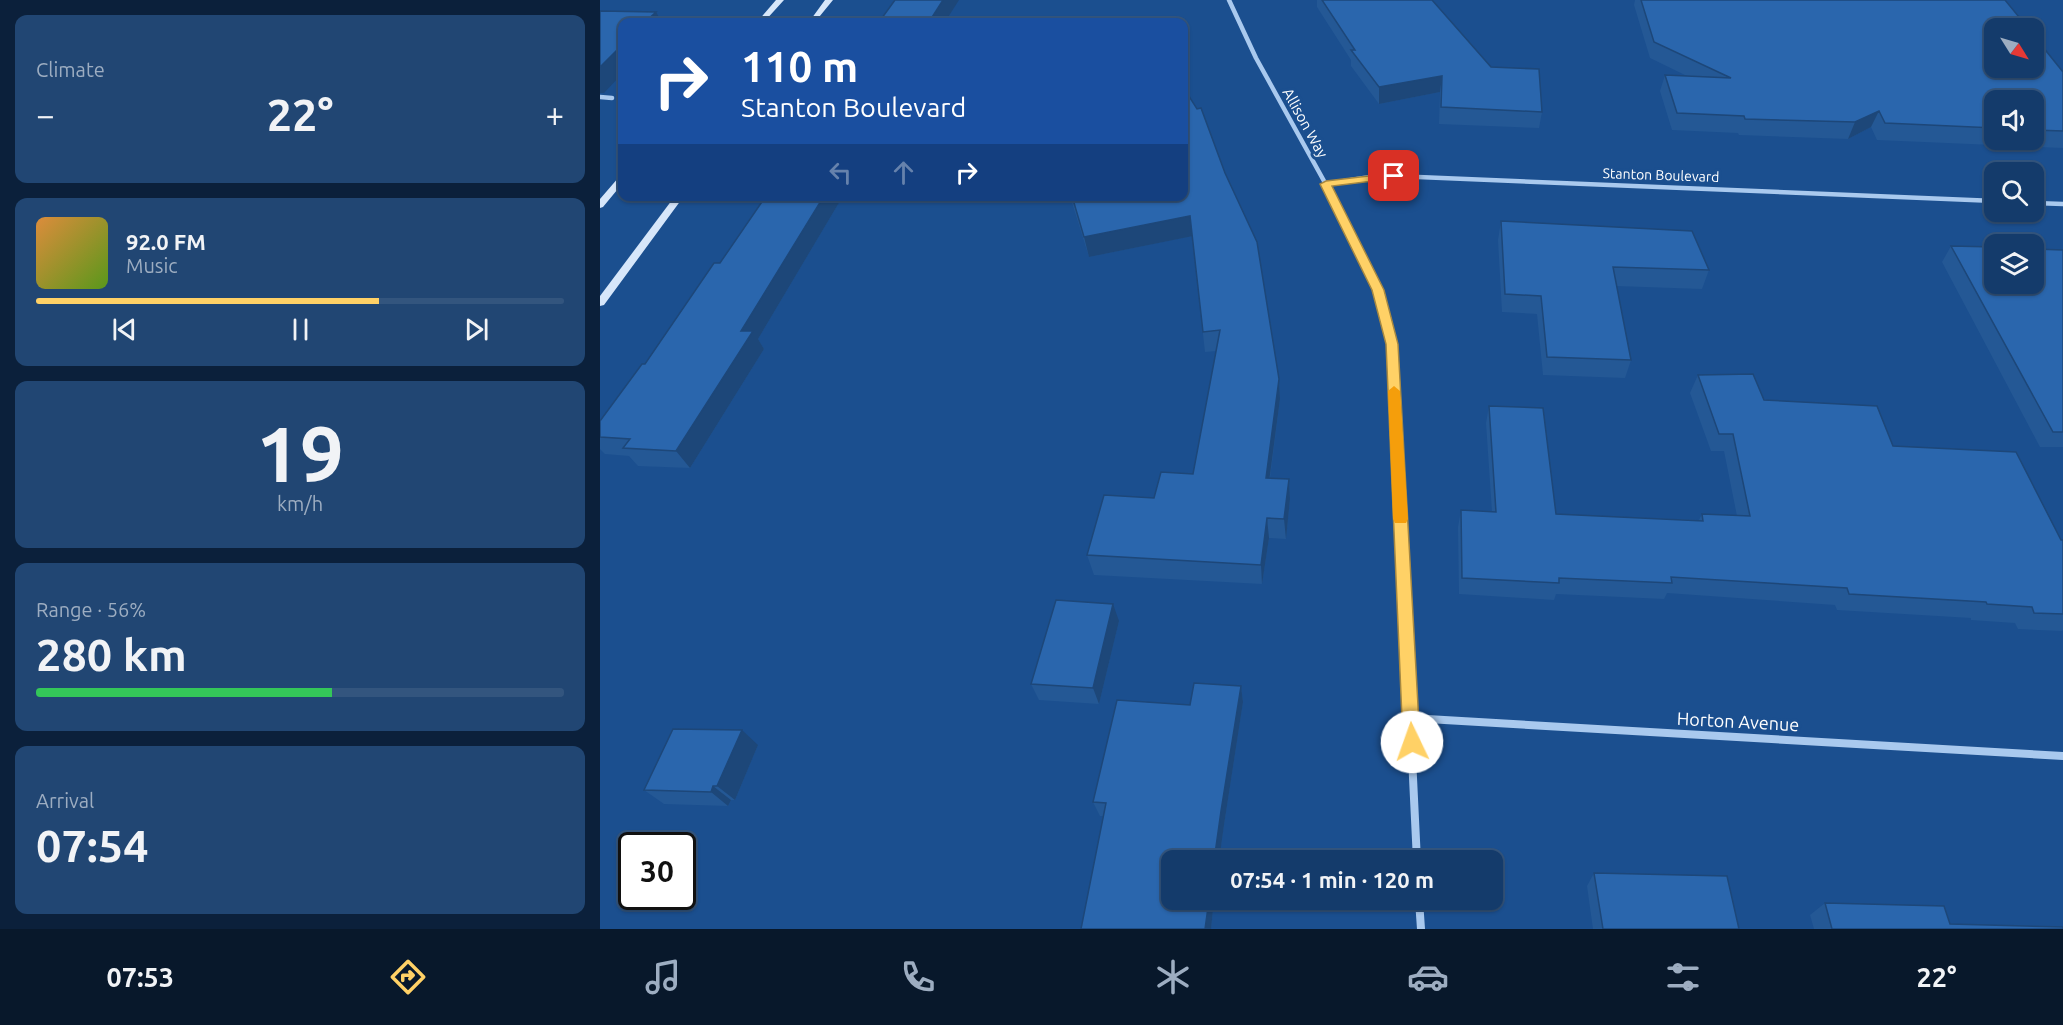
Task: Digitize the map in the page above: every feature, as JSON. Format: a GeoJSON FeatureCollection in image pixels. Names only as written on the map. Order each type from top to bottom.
{"type":"FeatureCollection","features":[{"type":"Feature","properties":{"kind":"main road"},"geometry":{"type":"LineString","coordinates":[[764,18],[780,0]]}},
{"type":"Feature","properties":{"kind":"main road"},"geometry":{"type":"LineString","coordinates":[[815,18],[829,0]]}},
{"type":"Feature","properties":{"kind":"main road"},"geometry":{"type":"LineString","coordinates":[[600,205],[618,184]]}},
{"type":"Feature","properties":{"kind":"main road"},"geometry":{"type":"LineString","coordinates":[[600,303],[676,201]]}},
{"type":"Feature","properties":{"kind":"street","name":"Allison Way"},"geometry":{"type":"LineString","coordinates":[[1229,0],[1256,58],[1326,184],[1378,290],[1392,344],[1416,850]]}},
{"type":"Feature","properties":{"kind":"street"},"geometry":{"type":"LineString","coordinates":[[600,98],[612,98]]}},
{"type":"Feature","properties":{"kind":"street","name":"Stanton Boulevard"},"geometry":{"type":"LineString","coordinates":[[1326,184],[1394,176],[1984,201]]}},
{"type":"Feature","properties":{"kind":"street"},"geometry":{"type":"LineString","coordinates":[[2044,203],[2063,204]]}},
{"type":"Feature","properties":{"kind":"street","name":"Horton Avenue"},"geometry":{"type":"LineString","coordinates":[[1410,718],[2063,756]]}},
{"type":"Feature","properties":{"kind":"street"},"geometry":{"type":"LineString","coordinates":[[1420,910],[1421,929]]}},
{"type":"Feature","properties":{"kind":"building"},"geometry":{"type":"Polygon","coordinates":[[[895,0],[943,0],[932,18],[882,18],[895,0]]]}},
{"type":"Feature","properties":{"kind":"building"},"geometry":{"type":"Polygon","coordinates":[[[1322,0],[1432,0],[1491,67],[1539,69],[1542,112],[1441,107],[1442,76],[1379,87],[1351,50],[1355,50],[1322,0]]]}},
{"type":"Feature","properties":{"kind":"building"},"geometry":{"type":"Polygon","coordinates":[[[1641,0],[2005,0],[2020,18],[1984,18],[1984,78],[2044,78],[2044,48],[2063,72],[2063,131],[2044,130],[2044,90],[1984,90],[1984,128],[1885,123],[1879,111],[1855,122],[1745,119],[1744,116],[1677,113],[1665,75],[1731,78],[1654,42],[1641,0]]]}},
{"type":"Feature","properties":{"kind":"building"},"geometry":{"type":"Polygon","coordinates":[[[600,11],[656,12],[649,18],[618,18],[618,49],[600,67],[600,11]]]}},
{"type":"Feature","properties":{"kind":"building"},"geometry":{"type":"Polygon","coordinates":[[[1188,93],[1197,109],[1201,108],[1225,173],[1257,242],[1279,379],[1266,478],[1289,479],[1284,519],[1267,518],[1261,565],[1087,555],[1104,495],[1154,498],[1161,472],[1193,474],[1220,330],[1203,332],[1190,216],[1084,237],[1073,201],[1188,201],[1188,93]]]}},
{"type":"Feature","properties":{"kind":"building"},"geometry":{"type":"Polygon","coordinates":[[[763,201],[821,201],[741,331],[753,331],[676,451],[623,448],[630,439],[600,437],[600,421],[642,364],[645,364],[714,263],[720,263],[763,201]]]}},
{"type":"Feature","properties":{"kind":"building"},"geometry":{"type":"Polygon","coordinates":[[[1501,221],[1692,231],[1709,270],[1613,267],[1631,360],[1547,357],[1541,296],[1505,294],[1501,221]]]}},
{"type":"Feature","properties":{"kind":"building"},"geometry":{"type":"Polygon","coordinates":[[[1951,246],[1984,247],[1984,294],[2044,294],[2044,249],[2063,250],[2063,432],[2053,432],[1951,246]]]}},
{"type":"Feature","properties":{"kind":"building"},"geometry":{"type":"Polygon","coordinates":[[[1753,374],[1764,400],[1877,406],[1893,446],[2016,452],[2063,540],[2063,614],[2034,613],[2032,607],[1987,604],[1986,602],[1849,594],[1847,588],[1671,577],[1672,583],[1559,578],[1559,583],[1462,578],[1461,510],[1496,512],[1489,406],[1543,408],[1556,514],[1703,521],[1702,514],[1750,516],[1733,434],[1719,434],[1698,375],[1753,374]]]}},
{"type":"Feature","properties":{"kind":"building"},"geometry":{"type":"Polygon","coordinates":[[[1056,600],[1113,604],[1093,688],[1031,684],[1056,600]]]}},
{"type":"Feature","properties":{"kind":"building"},"geometry":{"type":"Polygon","coordinates":[[[1194,683],[1241,686],[1216,850],[1161,850],[1161,910],[1208,910],[1205,929],[1081,929],[1106,803],[1093,802],[1117,700],[1190,705],[1194,683]]]}},
{"type":"Feature","properties":{"kind":"building"},"geometry":{"type":"Polygon","coordinates":[[[673,729],[742,730],[717,786],[713,786],[711,792],[644,790],[673,729]]]}},
{"type":"Feature","properties":{"kind":"building"},"geometry":{"type":"Polygon","coordinates":[[[1594,873],[1727,876],[1739,929],[1603,929],[1594,873]]]}},
{"type":"Feature","properties":{"kind":"building"},"geometry":{"type":"Polygon","coordinates":[[[1825,903],[1944,906],[1950,924],[2063,927],[2063,929],[1832,929],[1825,903]]]}},
{"type":"Feature","properties":{"kind":"slow traffic"},"geometry":{"type":"LineString","coordinates":[[1394,391],[1400,519]]}},
{"type":"Feature","properties":{"kind":"route"},"geometry":{"type":"LineString","coordinates":[[1394,176],[1376,176],[1326,184],[1378,290],[1392,344],[1412,742]]}}]}
